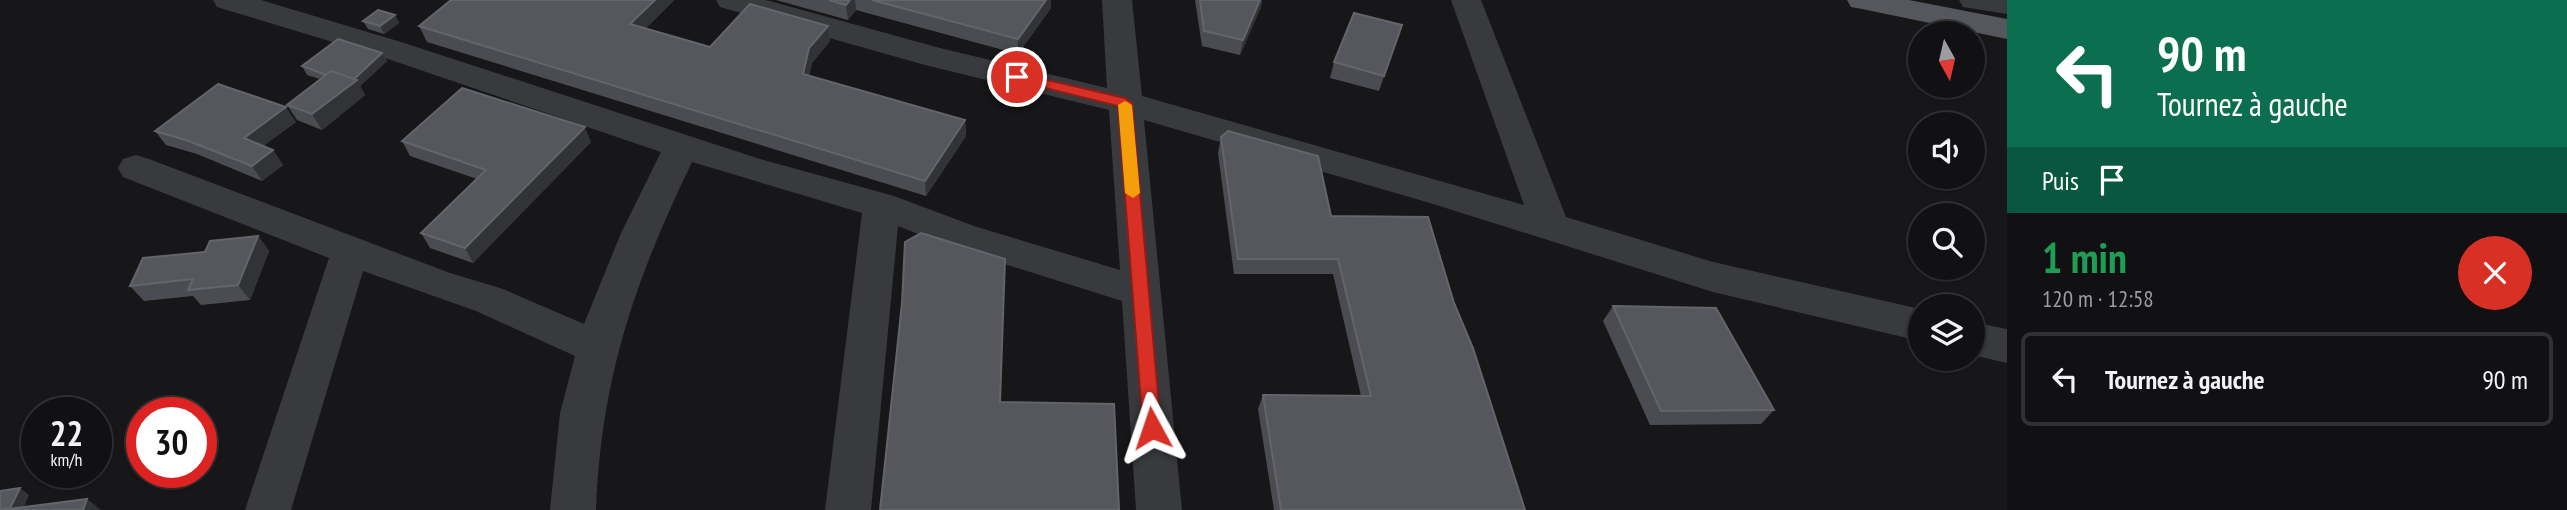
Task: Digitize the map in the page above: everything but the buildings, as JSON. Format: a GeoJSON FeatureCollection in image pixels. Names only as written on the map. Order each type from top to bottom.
{"type":"FeatureCollection","features":[{"type":"Feature","properties":{"kind":"main road"},"geometry":{"type":"LineString","coordinates":[[1862,0],[2007,29]]}},
{"type":"Feature","properties":{"kind":"street"},"geometry":{"type":"LineString","coordinates":[[228,0],[390,49],[682,146],[881,205],[961,236],[1141,292]]}},
{"type":"Feature","properties":{"kind":"street"},"geometry":{"type":"LineString","coordinates":[[731,0],[937,58],[1125,103],[1550,226],[1713,277],[1908,322]]}},
{"type":"Feature","properties":{"kind":"street"},"geometry":{"type":"LineString","coordinates":[[1117,0],[1159,510]]}},
{"type":"Feature","properties":{"kind":"street"},"geometry":{"type":"LineString","coordinates":[[1466,0],[1504,96],[1550,226]]}},
{"type":"Feature","properties":{"kind":"street"},"geometry":{"type":"LineString","coordinates":[[1974,0],[2007,5]]}},
{"type":"Feature","properties":{"kind":"street"},"geometry":{"type":"LineString","coordinates":[[390,49],[422,25]]}},
{"type":"Feature","properties":{"kind":"street"},"geometry":{"type":"LineString","coordinates":[[573,510],[573,467],[596,347],[648,214],[682,146]]}},
{"type":"Feature","properties":{"kind":"street"},"geometry":{"type":"LineString","coordinates":[[136,168],[440,285],[489,300],[596,347]]}},
{"type":"Feature","properties":{"kind":"street"},"geometry":{"type":"LineString","coordinates":[[848,510],[881,205]]}},
{"type":"Feature","properties":{"kind":"street"},"geometry":{"type":"LineString","coordinates":[[268,510],[350,251]]}},
{"type":"Feature","properties":{"kind":"street"},"geometry":{"type":"LineString","coordinates":[[1985,341],[2007,346]]}},
{"type":"Feature","properties":{"kind":"slow traffic"},"geometry":{"type":"LineString","coordinates":[[1125,105],[1133,193]]}},
{"type":"Feature","properties":{"kind":"route"},"geometry":{"type":"LineString","coordinates":[[1017,77],[1125,103],[1152,428]]}}]}
